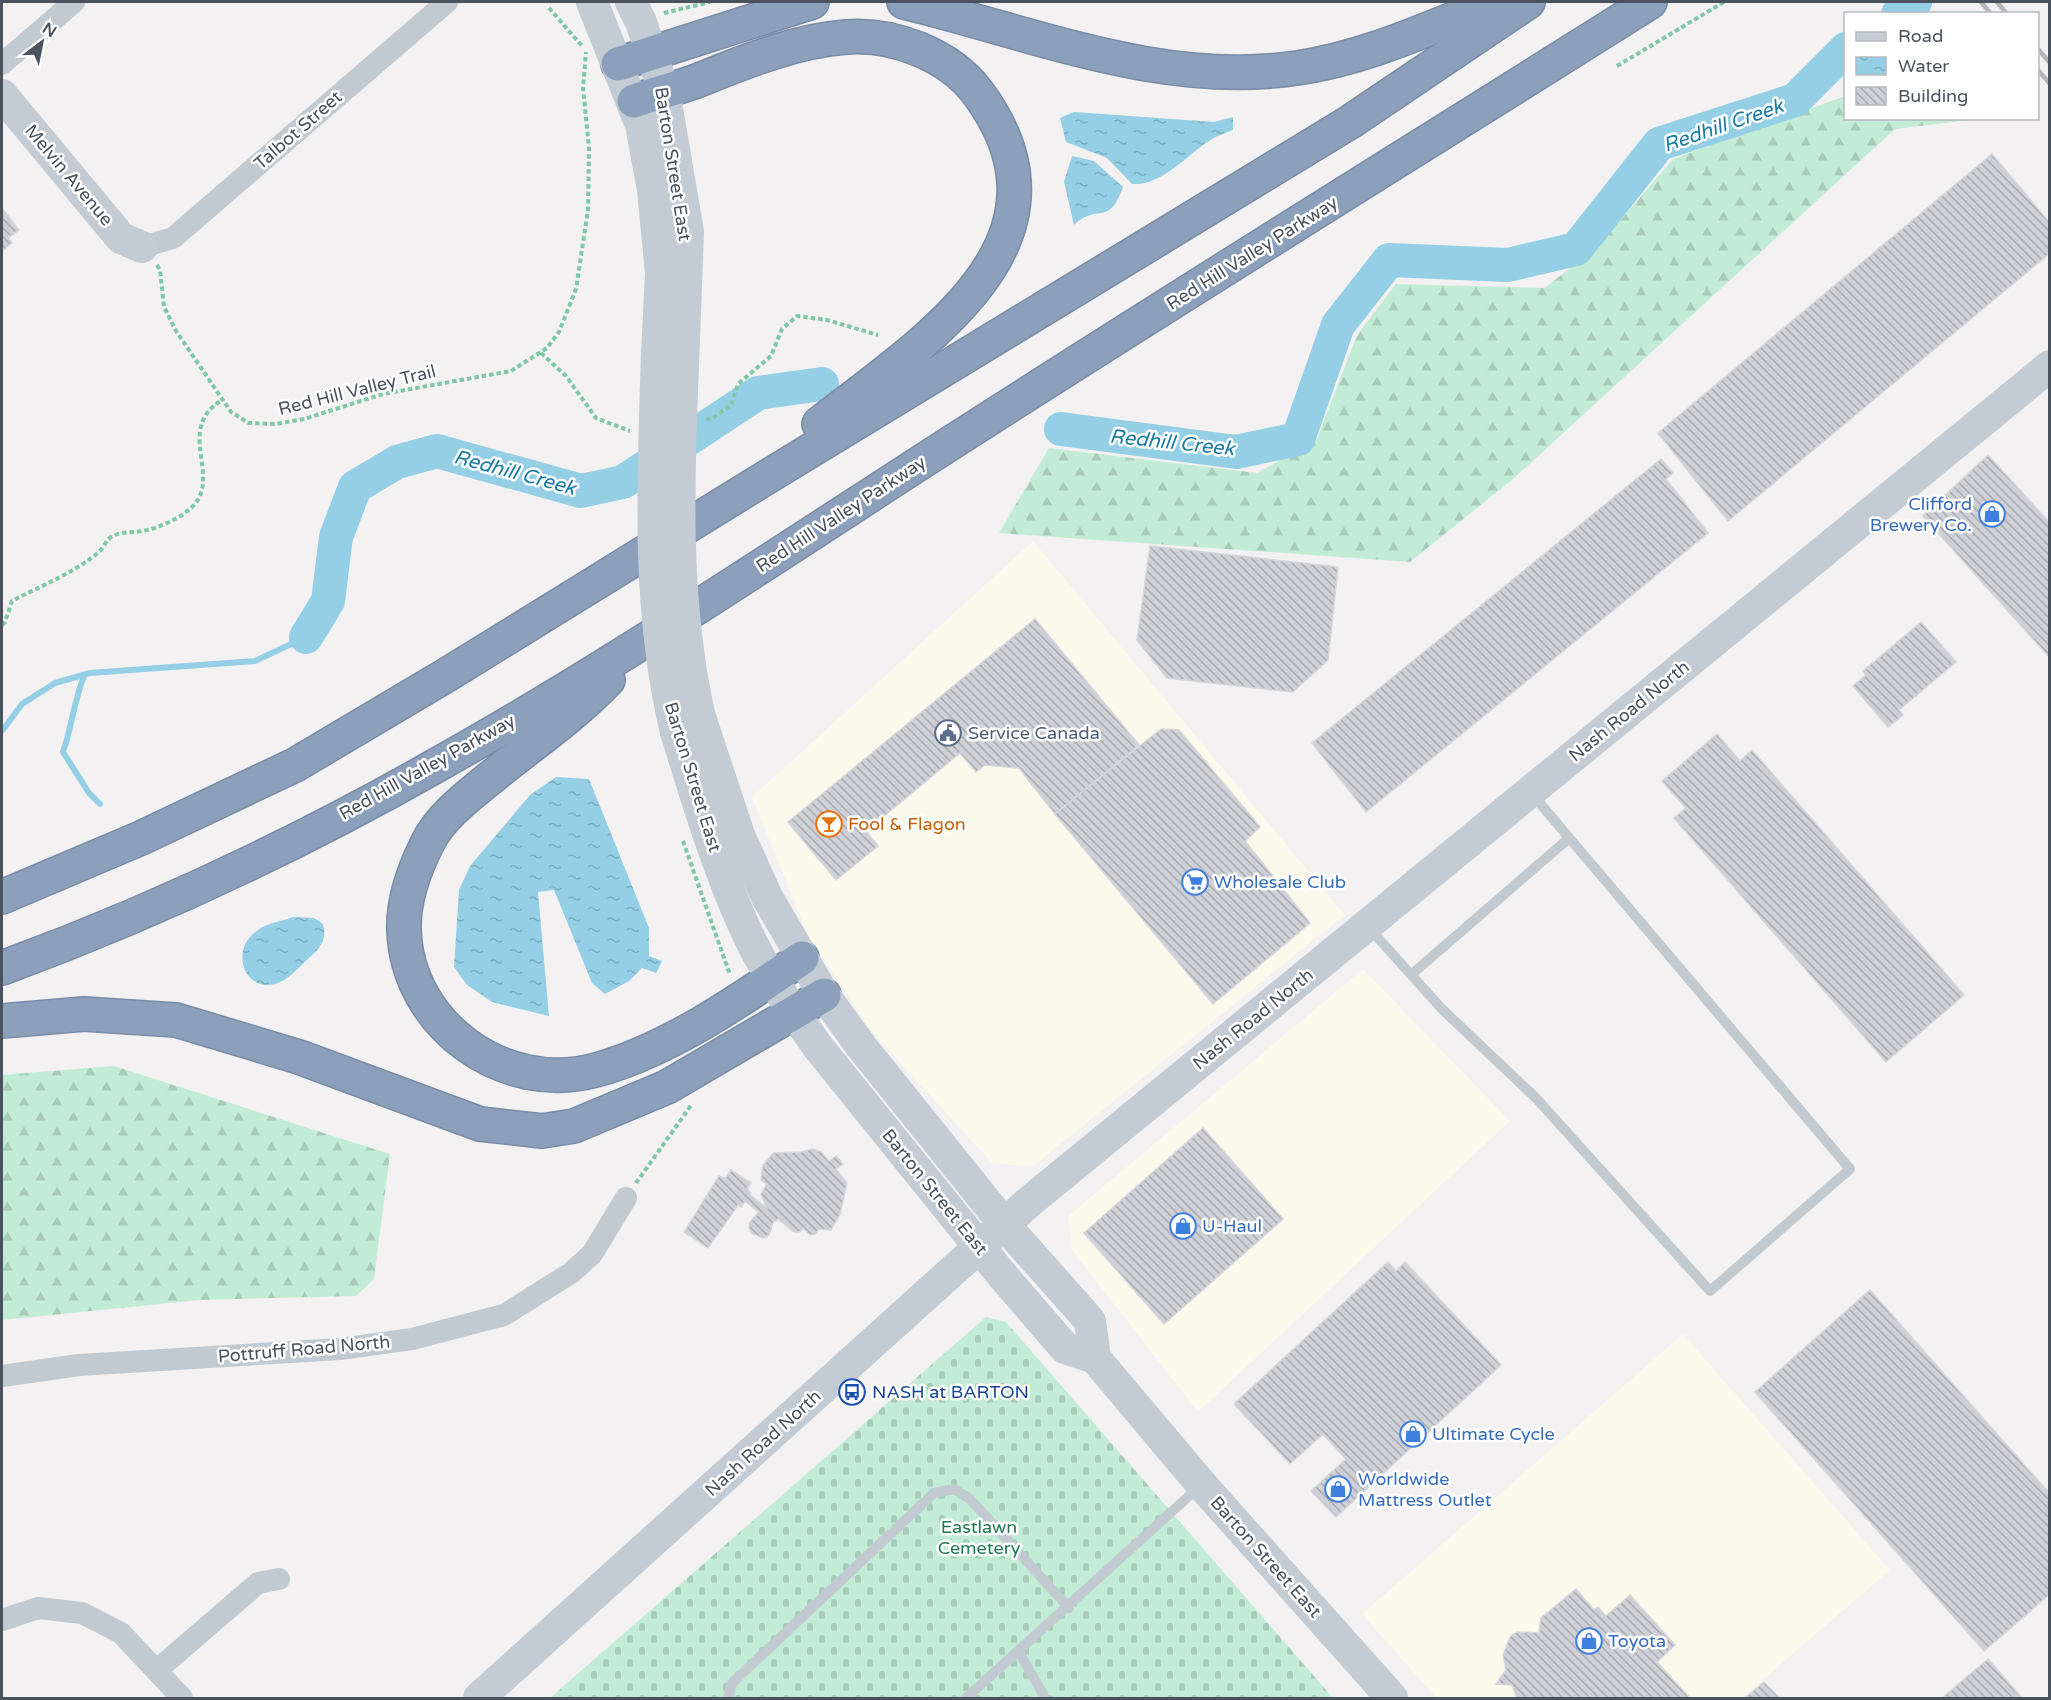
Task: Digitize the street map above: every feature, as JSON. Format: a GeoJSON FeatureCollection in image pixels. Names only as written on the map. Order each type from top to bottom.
{"type":"FeatureCollection","features":[{"type":"Feature","properties":{"kind":"highway"},"geometry":{"type":"LineString","coordinates":[[604,63],[641,26],[812,2]]}},
{"type":"Feature","properties":{"kind":"highway"},"geometry":{"type":"LineString","coordinates":[[904,2],[1139,64],[1193,71],[1249,71],[1297,68],[1357,54],[1415,35],[1496,2]]}},
{"type":"Feature","properties":{"kind":"highway"},"geometry":{"type":"LineString","coordinates":[[2,897],[141,838],[295,765],[445,676],[1350,122],[1528,2]]}},
{"type":"Feature","properties":{"kind":"highway","name":"Red Hill Valley Parkway"},"geometry":{"type":"LineString","coordinates":[[2,968],[105,930],[274,852],[437,765],[643,641],[950,444],[1650,2]]}},
{"type":"Feature","properties":{"kind":"highway"},"geometry":{"type":"LineString","coordinates":[[649,96],[735,65],[822,40],[848,37],[885,39],[918,49],[950,66],[973,87],[989,108],[1010,149],[1013,188],[1010,225],[993,263],[976,289],[957,311],[920,345],[807,433],[767,477]]}},
{"type":"Feature","properties":{"kind":"highway"},"geometry":{"type":"LineString","coordinates":[[643,641],[598,690],[470,794],[440,824],[428,842],[411,880],[406,904],[404,929],[406,947],[416,983],[436,1018],[460,1042],[482,1056],[508,1067],[536,1074],[566,1075],[595,1070],[660,1044],[773,978],[802,958]]}},
{"type":"Feature","properties":{"kind":"highway"},"geometry":{"type":"LineString","coordinates":[[2,1021],[84,1014],[176,1020],[299,1057],[480,1125],[542,1131],[574,1126],[667,1088],[824,995]]}},
{"type":"Feature","properties":{"kind":"main road","name":"Barton Street East"},"geometry":{"type":"LineString","coordinates":[[592,2],[604,63],[649,96]]}},
{"type":"Feature","properties":{"kind":"main road","name":"Barton Street East"},"geometry":{"type":"LineString","coordinates":[[641,26],[649,96],[641,125],[653,190],[671,347],[653,473],[656,603],[688,723],[714,849],[741,918],[794,1014],[825,1056],[979,1246],[1065,1348],[1095,1358],[1202,1484],[1392,1698]]}},
{"type":"Feature","properties":{"kind":"main road","name":"Melvin Avenue"},"geometry":{"type":"LineString","coordinates":[[2,95],[121,238],[142,247]]}},
{"type":"Feature","properties":{"kind":"main road","name":"Nash Road North"},"geometry":{"type":"LineString","coordinates":[[479,1698],[1004,1224],[2049,366]]}},
{"type":"Feature","properties":{"kind":"main road","name":"Barton Street East"},"geometry":{"type":"LineString","coordinates":[[688,723],[767,897],[824,995],[861,1046],[1004,1224],[1090,1321],[1095,1358]]}},
{"type":"Feature","properties":{"kind":"street"},"geometry":{"type":"LineString","coordinates":[[2,64],[74,2]]}},
{"type":"Feature","properties":{"kind":"street","name":"Talbot Street"},"geometry":{"type":"LineString","coordinates":[[142,247],[173,238],[447,2]]}},
{"type":"Feature","properties":{"kind":"street","name":"Pottruff Road North"},"geometry":{"type":"LineString","coordinates":[[2,1376],[79,1365],[340,1349],[412,1339],[504,1315],[571,1273],[592,1254],[626,1198]]}},
{"type":"Feature","properties":{"kind":"street"},"geometry":{"type":"LineString","coordinates":[[157,1670],[258,1582],[279,1579]]}},
{"type":"Feature","properties":{"kind":"street"},"geometry":{"type":"LineString","coordinates":[[2,1620],[38,1608],[82,1612],[121,1633],[182,1698]]}},
{"type":"Feature","properties":{"kind":"lane"},"geometry":{"type":"LineString","coordinates":[[1366,926],[1442,1009],[1536,1098],[1710,1291],[1850,1169],[1530,792]]}},
{"type":"Feature","properties":{"kind":"lane"},"geometry":{"type":"LineString","coordinates":[[1412,974],[1569,839]]}},
{"type":"Feature","properties":{"kind":"lane"},"geometry":{"type":"LineString","coordinates":[[966,1698],[1069,1608],[1202,1484]]}},
{"type":"Feature","properties":{"kind":"lane"},"geometry":{"type":"LineString","coordinates":[[728,1698],[732,1683],[934,1493],[954,1489],[970,1499],[1069,1608]]}},
{"type":"Feature","properties":{"kind":"lane"},"geometry":{"type":"LineString","coordinates":[[1018,1652],[1045,1698]]}},
{"type":"Feature","properties":{"kind":"path"},"geometry":{"type":"LineString","coordinates":[[641,26],[673,9],[710,2]]}},
{"type":"Feature","properties":{"kind":"path"},"geometry":{"type":"LineString","coordinates":[[1617,66],[1724,2]]}},
{"type":"Feature","properties":{"kind":"path"},"geometry":{"type":"LineString","coordinates":[[549,8],[586,51],[604,63]]}},
{"type":"Feature","properties":{"kind":"path","name":"Red Hill Valley Trail"},"geometry":{"type":"LineString","coordinates":[[142,247],[160,270],[164,307],[176,331],[203,367],[231,412],[249,423],[276,424],[304,419],[383,394],[511,371],[547,348],[570,308],[583,254],[589,179],[583,88],[586,51]]}},
{"type":"Feature","properties":{"kind":"path"},"geometry":{"type":"LineString","coordinates":[[2,625],[12,601],[82,564],[101,550],[110,537],[122,532],[145,531],[193,507],[204,486],[198,438],[201,424],[222,400]]}},
{"type":"Feature","properties":{"kind":"path"},"geometry":{"type":"LineString","coordinates":[[626,1198],[696,1099]]}},
{"type":"Feature","properties":{"kind":"shaded area"},"geometry":{"type":"Polygon","coordinates":[[[1033,541],[1345,915],[1033,1166],[993,1164],[871,1031],[808,935],[752,797],[1033,541]]]}},
{"type":"Feature","properties":{"kind":"shaded area"},"geometry":{"type":"Polygon","coordinates":[[[1363,969],[1510,1121],[1198,1412],[1071,1249],[1068,1216],[1363,969]]]}},
{"type":"Feature","properties":{"kind":"shaded area"},"geometry":{"type":"Polygon","coordinates":[[[1683,1334],[1890,1570],[1742,1698],[1436,1698],[1362,1614],[1683,1334]]]}},
{"type":"Feature","properties":{"kind":"green space"},"geometry":{"type":"Polygon","coordinates":[[[1844,96],[1844,120],[1969,120],[1895,129],[1513,479],[1410,562],[999,533],[1049,448],[1257,473],[1317,439],[1357,335],[1396,284],[1545,288],[1600,244],[1673,159],[1844,96]]]}},
{"type":"Feature","properties":{"kind":"green space"},"geometry":{"type":"Polygon","coordinates":[[[114,1066],[390,1154],[374,1279],[356,1296],[200,1300],[2,1320],[2,1075],[114,1066]]]}},
{"type":"Feature","properties":{"kind":"green space","name":"Eastlawn Cemetery"},"geometry":{"type":"Polygon","coordinates":[[[986,1317],[1006,1322],[1333,1698],[550,1698],[986,1317]]]}},
{"type":"Feature","properties":{"kind":"water"},"geometry":{"type":"Polygon","coordinates":[[[1074,112],[1214,122],[1233,117],[1233,130],[1212,139],[1164,175],[1154,180],[1132,184],[1107,158],[1066,142],[1060,118],[1074,112]]]}},
{"type":"Feature","properties":{"kind":"water"},"geometry":{"type":"Polygon","coordinates":[[[1072,156],[1094,161],[1123,187],[1113,207],[1102,213],[1083,218],[1074,225],[1064,182],[1072,156]]]}},
{"type":"Feature","properties":{"kind":"water"},"geometry":{"type":"Polygon","coordinates":[[[556,777],[589,779],[649,928],[649,956],[662,961],[656,973],[642,968],[629,981],[605,994],[592,983],[554,890],[538,892],[549,1016],[492,1002],[467,985],[454,967],[459,890],[470,866],[530,795],[556,777]]]}},
{"type":"Feature","properties":{"kind":"water"},"geometry":{"type":"Polygon","coordinates":[[[293,917],[314,918],[322,923],[324,936],[319,948],[284,980],[271,985],[261,984],[252,979],[242,961],[243,950],[248,939],[258,930],[270,924],[293,917]]]}},
{"type":"Feature","properties":{"kind":"building"},"geometry":{"type":"Polygon","coordinates":[[[1992,154],[2050,223],[2050,253],[1728,521],[1658,433],[1992,154]]]}},
{"type":"Feature","properties":{"kind":"building"},"geometry":{"type":"Polygon","coordinates":[[[2,208],[19,230],[8,238],[12,243],[2,251],[2,208]]]}},
{"type":"Feature","properties":{"kind":"building"},"geometry":{"type":"Polygon","coordinates":[[[1988,455],[2050,523],[2050,658],[1923,516],[1988,455]]]}},
{"type":"Feature","properties":{"kind":"building"},"geometry":{"type":"Polygon","coordinates":[[[1661,459],[1673,473],[1666,479],[1708,533],[1366,812],[1312,743],[1661,459]]]}},
{"type":"Feature","properties":{"kind":"building"},"geometry":{"type":"Polygon","coordinates":[[[1150,546],[1338,567],[1328,660],[1293,692],[1167,678],[1137,640],[1150,546]]]}},
{"type":"Feature","properties":{"kind":"building"},"geometry":{"type":"Polygon","coordinates":[[[1035,619],[1139,745],[1055,814],[1019,768],[985,765],[976,772],[960,753],[866,831],[878,846],[836,880],[788,822],[1035,619]]]}},
{"type":"Feature","properties":{"kind":"building"},"geometry":{"type":"Polygon","coordinates":[[[1921,622],[1956,662],[1899,710],[1903,715],[1888,727],[1853,686],[1866,675],[1863,671],[1921,622]]]}},
{"type":"Feature","properties":{"kind":"building","name":"Wholesale Club"},"geometry":{"type":"Polygon","coordinates":[[[1161,729],[1179,730],[1260,827],[1245,841],[1310,923],[1213,1004],[1055,814],[1161,729]]]}},
{"type":"Feature","properties":{"kind":"building"},"geometry":{"type":"Polygon","coordinates":[[[1717,734],[1740,761],[1752,750],[1964,995],[1886,1062],[1674,818],[1686,808],[1662,781],[1717,734]]]}},
{"type":"Feature","properties":{"kind":"building","name":"U-Haul"},"geometry":{"type":"Polygon","coordinates":[[[1203,1128],[1283,1219],[1164,1324],[1084,1233],[1203,1128]]]}},
{"type":"Feature","properties":{"kind":"building"},"geometry":{"type":"Polygon","coordinates":[[[812,1149],[821,1152],[829,1161],[836,1156],[843,1164],[836,1169],[847,1183],[840,1214],[831,1230],[819,1229],[815,1234],[810,1235],[803,1228],[800,1232],[794,1232],[778,1219],[773,1223],[769,1235],[763,1238],[753,1234],[749,1228],[750,1222],[759,1212],[745,1201],[741,1207],[738,1205],[708,1248],[684,1232],[719,1176],[725,1179],[731,1170],[751,1183],[747,1189],[750,1195],[767,1208],[761,1194],[767,1184],[761,1180],[763,1165],[774,1153],[801,1152],[812,1149]]]}},
{"type":"Feature","properties":{"kind":"building"},"geometry":{"type":"Polygon","coordinates":[[[1388,1262],[1396,1271],[1405,1262],[1501,1365],[1336,1517],[1311,1491],[1346,1459],[1323,1434],[1290,1464],[1234,1404],[1388,1262]]]}},
{"type":"Feature","properties":{"kind":"building"},"geometry":{"type":"Polygon","coordinates":[[[1870,1290],[2050,1494],[2050,1594],[1984,1651],[1755,1392],[1870,1290]]]}},
{"type":"Feature","properties":{"kind":"building","name":"Toyota"},"geometry":{"type":"Polygon","coordinates":[[[1576,1589],[1594,1610],[1598,1607],[1606,1616],[1630,1595],[1675,1645],[1657,1662],[1690,1698],[1517,1698],[1512,1685],[1496,1684],[1506,1670],[1503,1655],[1510,1637],[1517,1632],[1539,1633],[1541,1618],[1576,1589]]]}},
{"type":"Feature","properties":{"kind":"building"},"geometry":{"type":"Polygon","coordinates":[[[1988,1659],[2022,1698],[1942,1698],[1988,1659]]]}},
{"type":"Feature","properties":{"kind":"building"},"geometry":{"type":"Polygon","coordinates":[[[1764,1682],[1780,1698],[1745,1698],[1764,1682]]]}},
{"type":"Feature","properties":{"kind":"waterway","name":"Redhill Creek"},"geometry":{"type":"LineString","coordinates":[[1901,12],[1915,2]]}},
{"type":"Feature","properties":{"kind":"waterway","name":"Redhill Creek"},"geometry":{"type":"LineString","coordinates":[[1061,429],[1236,452],[1298,439],[1338,325],[1389,260],[1508,265],[1576,249],[1659,144],[1795,100],[1844,51]]}},
{"type":"Feature","properties":{"kind":"waterway","name":"Redhill Creek"},"geometry":{"type":"LineString","coordinates":[[306,637],[328,601],[336,537],[355,487],[397,462],[437,451],[581,491],[623,482],[758,393],[822,384]]}},
{"type":"Feature","properties":{"kind":"waterway","name":"Redhill Creek"},"geometry":{"type":"LineString","coordinates":[[2,731],[22,704],[55,683],[90,673],[255,661],[306,637]]}},
{"type":"Feature","properties":{"kind":"waterway"},"geometry":{"type":"LineString","coordinates":[[84,676],[63,752],[89,793],[100,804]]}},
{"type":"Feature","properties":{"kind":"railway"},"geometry":{"type":"LineString","coordinates":[[1981,2],[1989,12]]}},
{"type":"Feature","properties":{"kind":"railway"},"geometry":{"type":"LineString","coordinates":[[1997,2],[2005,12]]}},
{"type":"Feature","properties":{"kind":"railway"},"geometry":{"type":"LineString","coordinates":[[2039,50],[2050,63]]}},
{"type":"Feature","properties":{"kind":"railway"},"geometry":{"type":"LineString","coordinates":[[2039,71],[2050,84]]}},
{"type":"Feature","properties":{"kind":"place","name":"Clifford Brewery Co."},"geometry":{"type":"Point","coordinates":[1992,514]}},
{"type":"Feature","properties":{"kind":"place","name":"Service Canada"},"geometry":{"type":"Point","coordinates":[948,733]}},
{"type":"Feature","properties":{"kind":"place","name":"Fool & Flagon"},"geometry":{"type":"Point","coordinates":[829,824]}},
{"type":"Feature","properties":{"kind":"place","name":"Wholesale Club"},"geometry":{"type":"Point","coordinates":[1195,882]}},
{"type":"Feature","properties":{"kind":"place","name":"U-Haul"},"geometry":{"type":"Point","coordinates":[1183,1226]}},
{"type":"Feature","properties":{"kind":"place","name":"NASH at BARTON"},"geometry":{"type":"Point","coordinates":[852,1392]}},
{"type":"Feature","properties":{"kind":"place","name":"Ultimate Cycle"},"geometry":{"type":"Point","coordinates":[1413,1434]}},
{"type":"Feature","properties":{"kind":"place","name":"Worldwide Mattress Outlet"},"geometry":{"type":"Point","coordinates":[1338,1489]}},
{"type":"Feature","properties":{"kind":"place","name":"Toyota"},"geometry":{"type":"Point","coordinates":[1589,1641]}}]}
